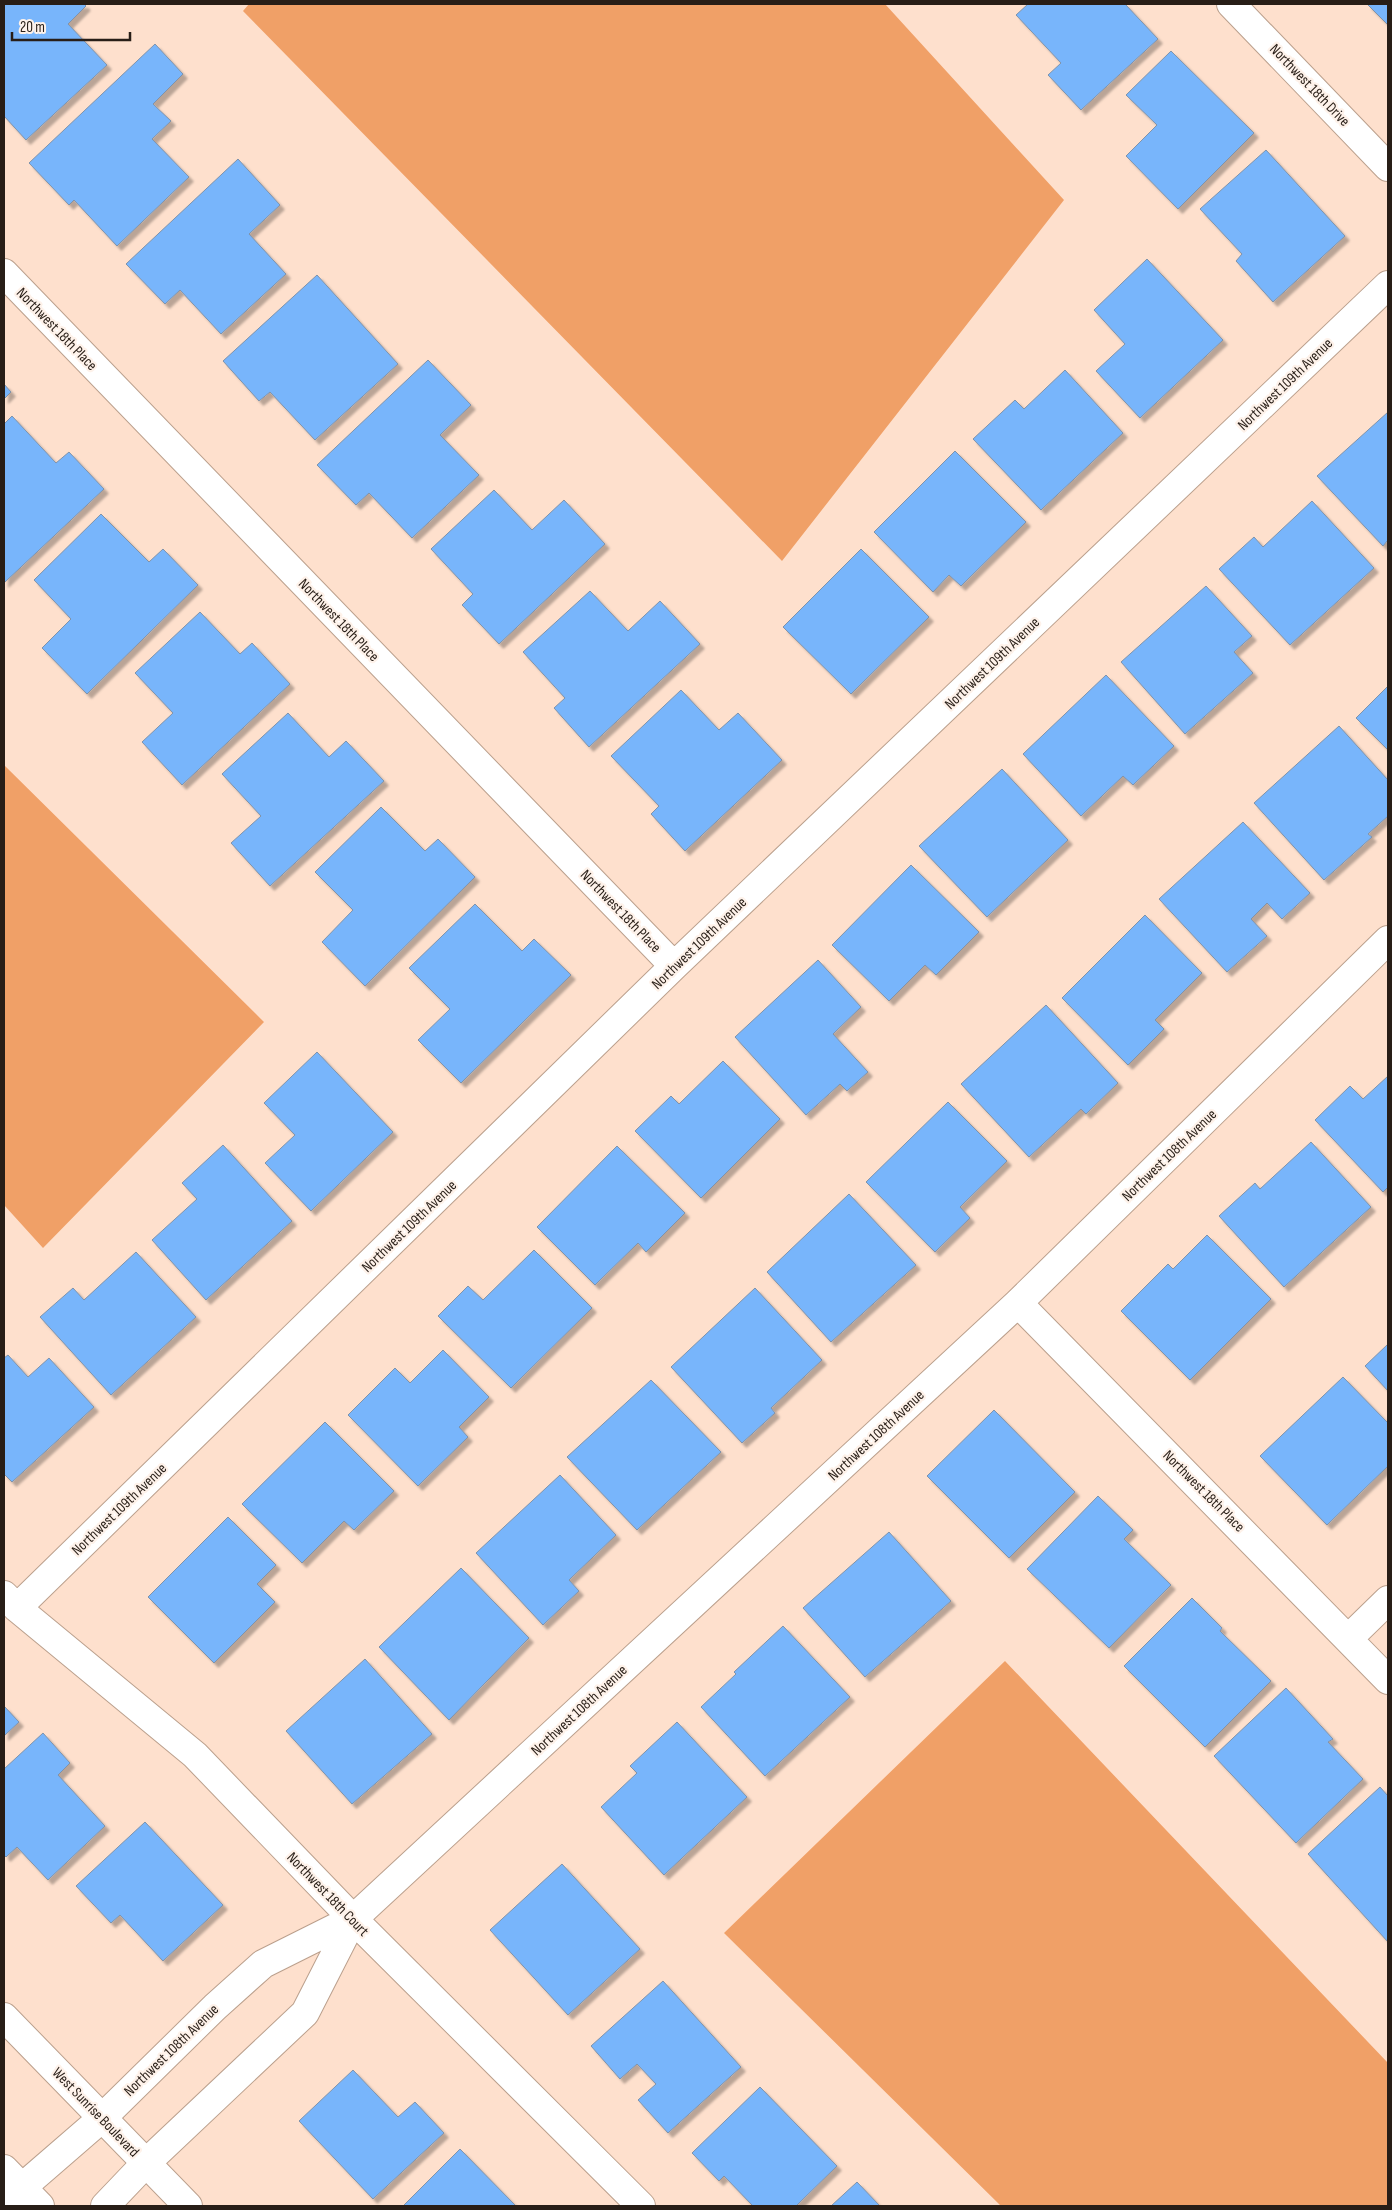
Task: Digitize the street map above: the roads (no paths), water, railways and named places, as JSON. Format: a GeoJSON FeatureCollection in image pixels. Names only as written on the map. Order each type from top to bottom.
{"type":"FeatureCollection","features":[{"type":"Feature","properties":{"kind":"main road","name":"Northwest 18th Drive"},"geometry":{"type":"LineString","coordinates":[[1231,4],[1388,166]]}},
{"type":"Feature","properties":{"kind":"main road","name":"Northwest 18th Place"},"geometry":{"type":"LineString","coordinates":[[4,273],[674,966]]}},
{"type":"Feature","properties":{"kind":"main road","name":"Northwest 109th Avenue"},"geometry":{"type":"LineString","coordinates":[[10,1602],[1388,285]]}},
{"type":"Feature","properties":{"kind":"main road","name":"Northwest 108th Avenue"},"geometry":{"type":"LineString","coordinates":[[9,2186],[101,2119],[215,2006],[263,1964],[353,1919],[1018,1303],[1388,940]]}},
{"type":"Feature","properties":{"kind":"main road","name":"Northwest 18th Place"},"geometry":{"type":"LineString","coordinates":[[1018,1303],[1349,1638],[1388,1680]]}},
{"type":"Feature","properties":{"kind":"main road"},"geometry":{"type":"LineString","coordinates":[[1349,1638],[1388,1600]]}},
{"type":"Feature","properties":{"kind":"main road","name":"Northwest 18th Court"},"geometry":{"type":"LineString","coordinates":[[10,1602],[195,1755],[353,1919],[641,2206]]}},
{"type":"Feature","properties":{"kind":"main road","name":"Northwest 108th Avenue"},"geometry":{"type":"LineString","coordinates":[[105,2206],[146,2163],[305,2013],[353,1919]]}},
{"type":"Feature","properties":{"kind":"main road","name":"West Sunrise Boulevard"},"geometry":{"type":"LineString","coordinates":[[4,2017],[101,2119],[188,2206]]}},
{"type":"Feature","properties":{"kind":"main road"},"geometry":{"type":"LineString","coordinates":[[9,2186],[40,2206]]}}]}
